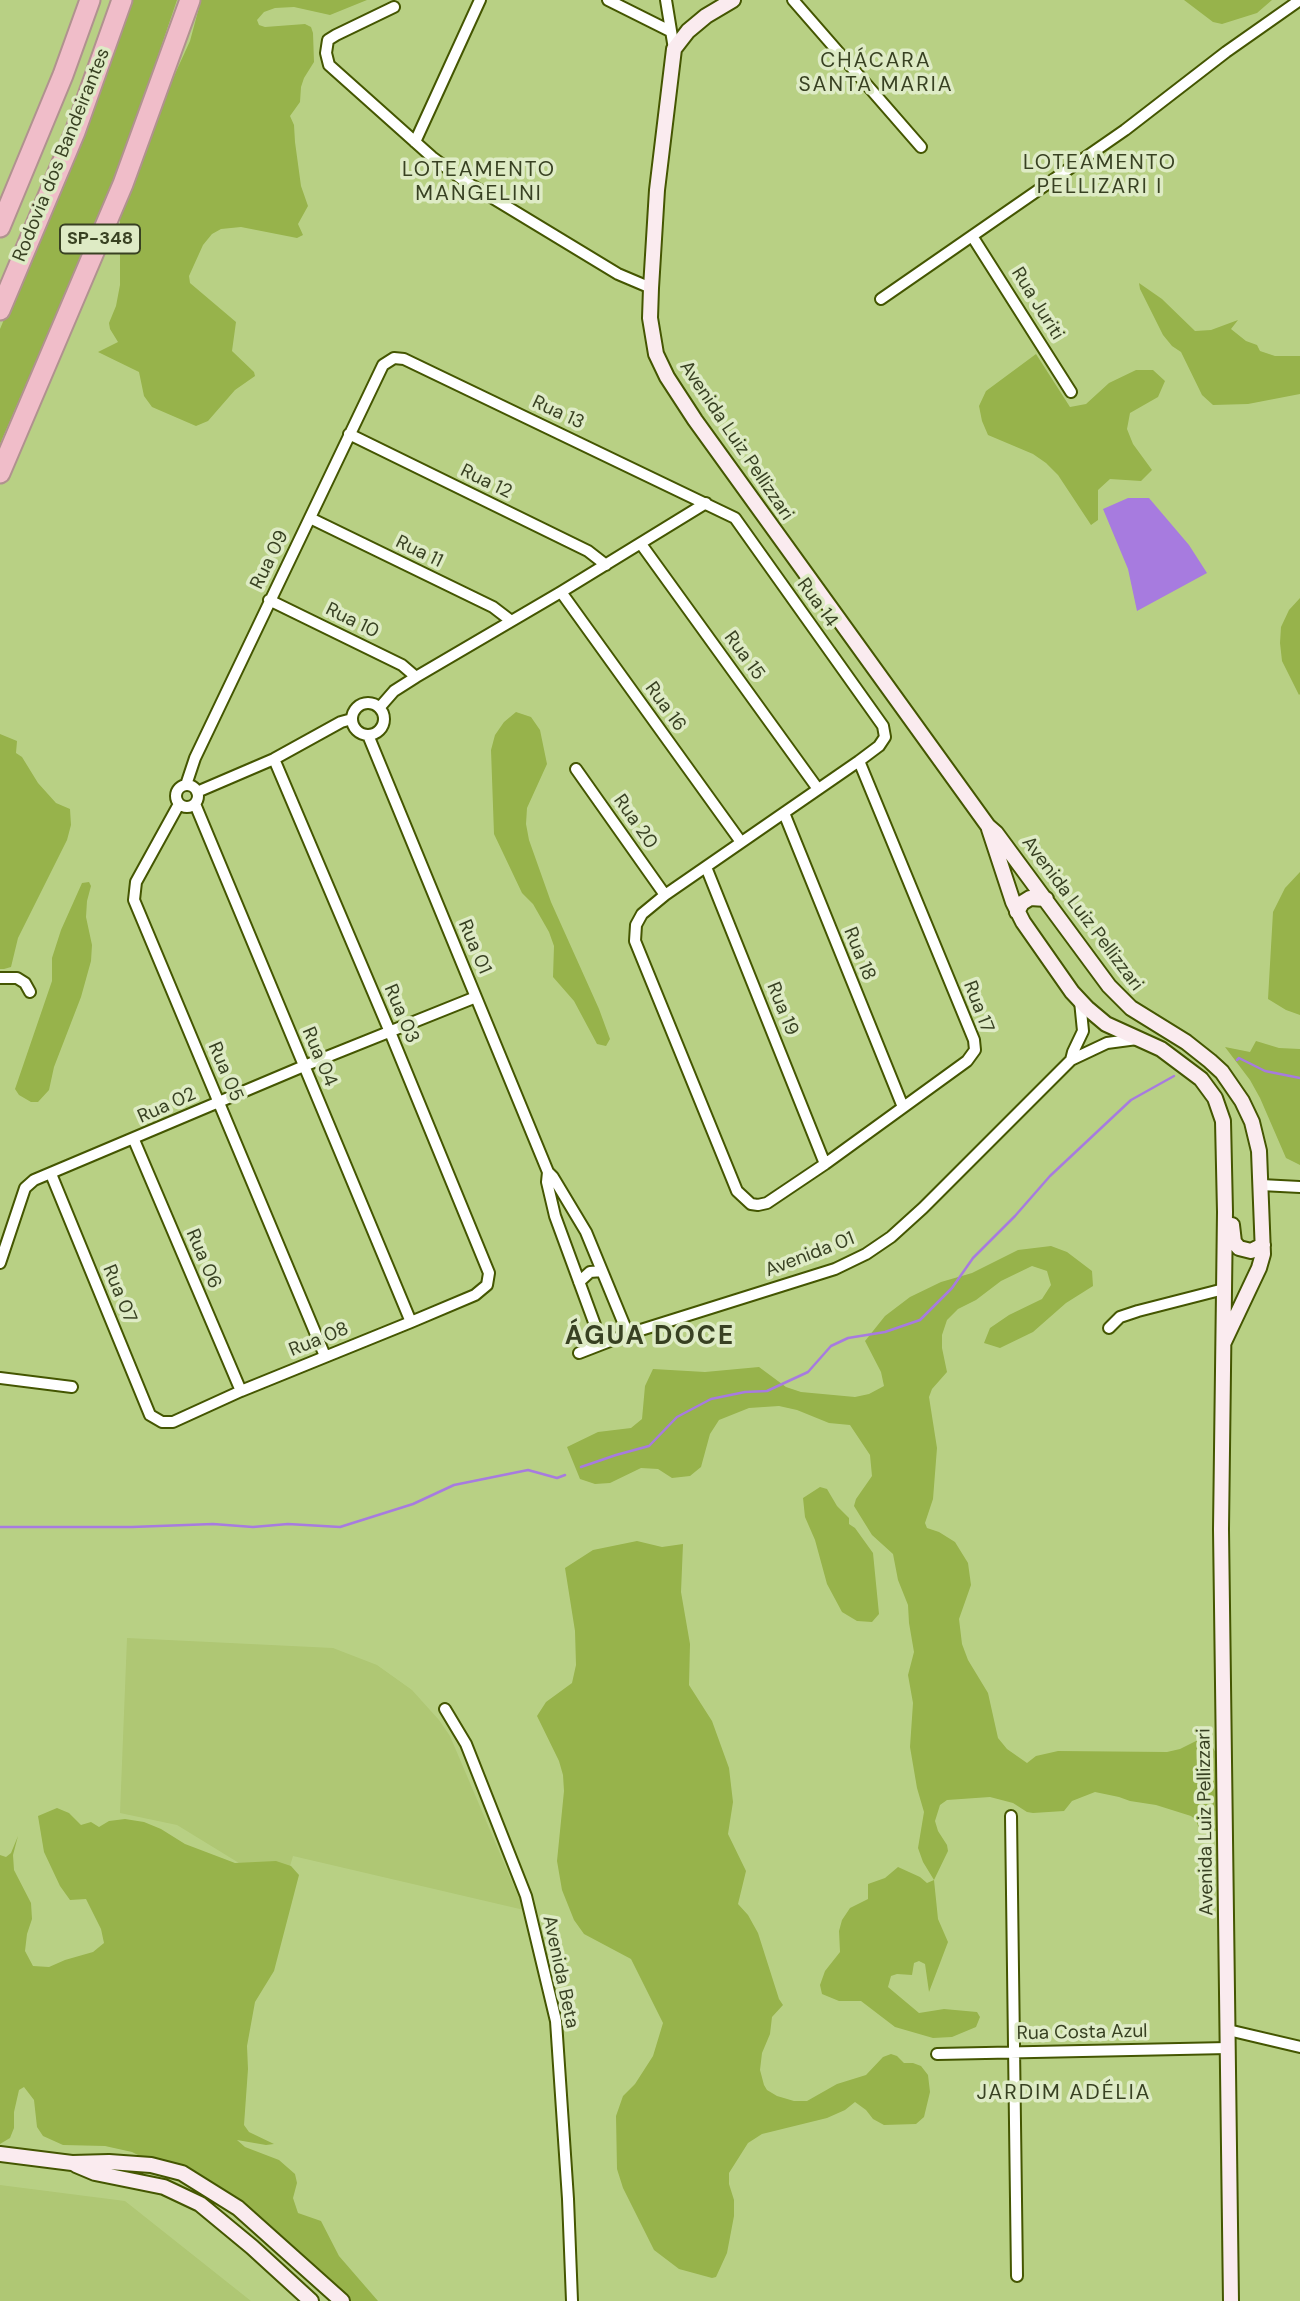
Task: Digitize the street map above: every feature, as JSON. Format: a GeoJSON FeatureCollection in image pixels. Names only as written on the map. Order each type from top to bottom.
{"type":"FeatureCollection","features":[{"type":"Feature","properties":{"kind":"highway"},"geometry":{"type":"LineString","coordinates":[[0,227],[63,75],[90,0]]}},
{"type":"Feature","properties":{"kind":"highway","name":"Rodovia dos Bandeirantes"},"geometry":{"type":"LineString","coordinates":[[0,310],[75,132],[122,0]]}},
{"type":"Feature","properties":{"kind":"highway","name":"SP-348"},"geometry":{"type":"LineString","coordinates":[[0,473],[123,184],[190,0]]}},
{"type":"Feature","properties":{"kind":"main road"},"geometry":{"type":"LineString","coordinates":[[674,49],[688,31],[706,16],[733,0]]}},
{"type":"Feature","properties":{"kind":"main road","name":"Avenida Luiz Pellizzari"},"geometry":{"type":"LineString","coordinates":[[674,49],[657,191],[651,288],[651,334],[656,354],[667,377],[695,420],[988,826],[1046,899],[1109,986],[1141,1016],[1186,1042],[1222,1072],[1242,1101],[1252,1122],[1259,1151],[1263,1245],[1259,1268],[1224,1342]]}},
{"type":"Feature","properties":{"kind":"main road","name":"Avenida Luiz Pellizzari"},"geometry":{"type":"LineString","coordinates":[[988,826],[1017,912],[1029,933],[1080,1001],[1106,1024],[1168,1053],[1201,1079],[1215,1098],[1221,1113],[1224,1135],[1225,1212],[1221,1529],[1231,2301]]}},
{"type":"Feature","properties":{"kind":"main road"},"geometry":{"type":"LineString","coordinates":[[1017,912],[1022,903],[1030,898],[1046,899]]}},
{"type":"Feature","properties":{"kind":"main road"},"geometry":{"type":"LineString","coordinates":[[1225,1212],[1232,1221],[1234,1242],[1239,1248],[1251,1251],[1263,1245]]}},
{"type":"Feature","properties":{"kind":"main road"},"geometry":{"type":"LineString","coordinates":[[0,2154],[72,2163],[151,2165],[182,2174],[238,2208],[342,2301]]}},
{"type":"Feature","properties":{"kind":"main road"},"geometry":{"type":"LineString","coordinates":[[72,2163],[95,2172],[164,2187],[200,2204],[311,2301]]}},
{"type":"Feature","properties":{"kind":"street"},"geometry":{"type":"LineString","coordinates":[[415,142],[480,0]]}},
{"type":"Feature","properties":{"kind":"street"},"geometry":{"type":"LineString","coordinates":[[608,0],[670,31]]}},
{"type":"Feature","properties":{"kind":"street"},"geometry":{"type":"LineString","coordinates":[[666,0],[674,49]]}},
{"type":"Feature","properties":{"kind":"street"},"geometry":{"type":"LineString","coordinates":[[793,0],[921,147]]}},
{"type":"Feature","properties":{"kind":"street"},"geometry":{"type":"LineString","coordinates":[[881,299],[1125,130],[1226,52],[1298,3]]}},
{"type":"Feature","properties":{"kind":"street"},"geometry":{"type":"LineString","coordinates":[[394,7],[335,34],[328,40],[326,53],[329,65],[432,157],[493,200],[618,274],[651,288]]}},
{"type":"Feature","properties":{"kind":"street","name":"Rua Juriti"},"geometry":{"type":"LineString","coordinates":[[972,236],[1071,392]]}},
{"type":"Feature","properties":{"kind":"street","name":"Rua 09"},"geometry":{"type":"LineString","coordinates":[[187,785],[195,758],[349,434],[383,365],[394,358]]}},
{"type":"Feature","properties":{"kind":"street","name":"Rua 13"},"geometry":{"type":"LineString","coordinates":[[394,358],[404,359],[706,503]]}},
{"type":"Feature","properties":{"kind":"street","name":"Rua 12"},"geometry":{"type":"LineString","coordinates":[[349,434],[589,551],[606,565]]}},
{"type":"Feature","properties":{"kind":"street"},"geometry":{"type":"LineString","coordinates":[[380,707],[394,691],[416,677],[706,503]]}},
{"type":"Feature","properties":{"kind":"street","name":"Rua 14"},"geometry":{"type":"LineString","coordinates":[[706,503],[735,518],[883,726],[885,737],[879,746],[859,761]]}},
{"type":"Feature","properties":{"kind":"street","name":"Rua 11"},"geometry":{"type":"LineString","coordinates":[[310,518],[493,607],[510,620]]}},
{"type":"Feature","properties":{"kind":"street","name":"Rua 15"},"geometry":{"type":"LineString","coordinates":[[641,544],[818,789]]}},
{"type":"Feature","properties":{"kind":"street","name":"Rua 16"},"geometry":{"type":"LineString","coordinates":[[561,592],[741,842]]}},
{"type":"Feature","properties":{"kind":"street","name":"Rua 10"},"geometry":{"type":"LineString","coordinates":[[269,600],[402,665],[416,677]]}},
{"type":"Feature","properties":{"kind":"street"},"geometry":{"type":"LineString","coordinates":[[362,704],[380,707],[383,725],[374,734],[368,735],[356,730],[352,719],[353,712],[362,704]]}},
{"type":"Feature","properties":{"kind":"street"},"geometry":{"type":"LineString","coordinates":[[197,792],[274,759],[341,722],[352,719]]}},
{"type":"Feature","properties":{"kind":"street","name":"Rua 01"},"geometry":{"type":"LineString","coordinates":[[368,735],[548,1172]]}},
{"type":"Feature","properties":{"kind":"street","name":"Rua 03"},"geometry":{"type":"LineString","coordinates":[[274,759],[489,1273],[486,1285]]}},
{"type":"Feature","properties":{"kind":"street"},"geometry":{"type":"LineString","coordinates":[[665,895],[859,761]]}},
{"type":"Feature","properties":{"kind":"street","name":"Rua 17"},"geometry":{"type":"LineString","coordinates":[[665,895],[642,914],[634,932],[635,941],[737,1191],[751,1204],[767,1203],[967,1061],[975,1050],[974,1040],[859,761]]}},
{"type":"Feature","properties":{"kind":"street","name":"Rua 20"},"geometry":{"type":"LineString","coordinates":[[576,769],[665,895]]}},
{"type":"Feature","properties":{"kind":"street"},"geometry":{"type":"LineString","coordinates":[[187,785],[197,792],[194,804],[187,807],[178,804],[176,792],[187,785]]}},
{"type":"Feature","properties":{"kind":"street","name":"Rua 05"},"geometry":{"type":"LineString","coordinates":[[178,804],[136,882],[135,900],[325,1356]]}},
{"type":"Feature","properties":{"kind":"street","name":"Rua 04"},"geometry":{"type":"LineString","coordinates":[[194,804],[411,1322]]}},
{"type":"Feature","properties":{"kind":"street","name":"Rua 18"},"geometry":{"type":"LineString","coordinates":[[784,813],[903,1107]]}},
{"type":"Feature","properties":{"kind":"street","name":"Rua 19"},"geometry":{"type":"LineString","coordinates":[[706,867],[825,1164]]}},
{"type":"Feature","properties":{"kind":"street"},"geometry":{"type":"LineString","coordinates":[[0,978],[17,978],[30,992]]}},
{"type":"Feature","properties":{"kind":"street","name":"Rua 02"},"geometry":{"type":"LineString","coordinates":[[0,1263],[25,1188],[34,1180],[476,997]]}},
{"type":"Feature","properties":{"kind":"street","name":"Avenida 01"},"geometry":{"type":"LineString","coordinates":[[1071,1060],[1083,1031],[1080,1001]]}},
{"type":"Feature","properties":{"kind":"street","name":"Avenida 01"},"geometry":{"type":"LineString","coordinates":[[579,1353],[628,1334],[835,1269],[866,1254],[891,1237],[923,1209],[1071,1060],[1107,1043],[1137,1039]]}},
{"type":"Feature","properties":{"kind":"street","name":"Rua 06"},"geometry":{"type":"LineString","coordinates":[[134,1140],[241,1391]]}},
{"type":"Feature","properties":{"kind":"street"},"geometry":{"type":"LineString","coordinates":[[548,1172],[586,1232],[628,1334]]}},
{"type":"Feature","properties":{"kind":"street"},"geometry":{"type":"LineString","coordinates":[[548,1172],[547,1182],[555,1216],[602,1344]]}},
{"type":"Feature","properties":{"kind":"street","name":"Rua 07"},"geometry":{"type":"LineString","coordinates":[[51,1174],[150,1415],[162,1422]]}},
{"type":"Feature","properties":{"kind":"street"},"geometry":{"type":"LineString","coordinates":[[1261,1185],[1300,1187]]}},
{"type":"Feature","properties":{"kind":"street"},"geometry":{"type":"LineString","coordinates":[[555,1216],[572,1207]]}},
{"type":"Feature","properties":{"kind":"street"},"geometry":{"type":"LineString","coordinates":[[565,1244],[586,1232]]}},
{"type":"Feature","properties":{"kind":"street"},"geometry":{"type":"LineString","coordinates":[[579,1282],[590,1272],[602,1271]]}},
{"type":"Feature","properties":{"kind":"street","name":"Rua 08"},"geometry":{"type":"LineString","coordinates":[[162,1422],[173,1422],[241,1391],[475,1295],[486,1285]]}},
{"type":"Feature","properties":{"kind":"street"},"geometry":{"type":"LineString","coordinates":[[1109,1328],[1120,1317],[1224,1289]]}},
{"type":"Feature","properties":{"kind":"street"},"geometry":{"type":"LineString","coordinates":[[0,1378],[72,1387]]}},
{"type":"Feature","properties":{"kind":"street","name":"Avenida Beta"},"geometry":{"type":"LineString","coordinates":[[445,1709],[471,1755],[526,1896],[556,2021],[572,2301]]}},
{"type":"Feature","properties":{"kind":"street"},"geometry":{"type":"LineString","coordinates":[[1011,1816],[1017,2276]]}},
{"type":"Feature","properties":{"kind":"street"},"geometry":{"type":"LineString","coordinates":[[1228,2030],[1300,2048]]}},
{"type":"Feature","properties":{"kind":"street","name":"Rua Costa Azul"},"geometry":{"type":"LineString","coordinates":[[937,2054],[1228,2048]]}},
{"type":"Feature","properties":{"kind":"shaded area"},"geometry":{"type":"Polygon","coordinates":[[[132,0],[177,0],[104,205],[0,444],[0,329],[76,147],[132,0]]]}},
{"type":"Feature","properties":{"kind":"shaded area"},"geometry":{"type":"Polygon","coordinates":[[[201,0],[367,0],[330,15],[294,7],[275,8],[264,12],[257,20],[259,25],[265,27],[305,24],[311,27],[313,33],[314,62],[304,78],[300,102],[290,116],[294,125],[301,186],[308,206],[298,224],[303,235],[297,238],[241,227],[221,229],[212,234],[203,245],[189,276],[190,283],[236,322],[232,351],[255,376],[235,390],[208,421],[196,426],[152,407],[144,396],[139,372],[98,352],[118,342],[109,323],[120,285],[120,214],[154,120],[190,41],[201,0]]]}},
{"type":"Feature","properties":{"kind":"shaded area"},"geometry":{"type":"Polygon","coordinates":[[[1184,0],[1272,0],[1257,13],[1222,24],[1213,22],[1184,0]]]}},
{"type":"Feature","properties":{"kind":"shaded area"},"geometry":{"type":"Polygon","coordinates":[[[1139,283],[1162,299],[1195,331],[1211,330],[1238,320],[1231,329],[1246,341],[1257,345],[1260,351],[1275,356],[1300,356],[1300,394],[1248,404],[1213,405],[1202,395],[1181,352],[1163,335],[1139,283]]]}},
{"type":"Feature","properties":{"kind":"shaded area"},"geometry":{"type":"Polygon","coordinates":[[[1036,354],[1070,407],[1086,404],[1109,383],[1136,370],[1153,370],[1165,381],[1158,397],[1130,413],[1127,429],[1133,444],[1152,470],[1141,481],[1110,479],[1098,490],[1098,520],[1091,525],[1058,475],[1046,463],[1033,454],[988,435],[982,421],[979,406],[986,391],[1036,354]]]}},
{"type":"Feature","properties":{"kind":"shaded area"},"geometry":{"type":"Polygon","coordinates":[[[1128,498],[1149,498],[1189,545],[1207,573],[1137,611],[1128,569],[1103,509],[1128,498]]]}},
{"type":"Feature","properties":{"kind":"shaded area"},"geometry":{"type":"Polygon","coordinates":[[[1300,598],[1299,695],[1282,661],[1280,643],[1281,627],[1289,610],[1300,598]]]}},
{"type":"Feature","properties":{"kind":"shaded area"},"geometry":{"type":"Polygon","coordinates":[[[516,712],[531,717],[540,730],[547,764],[527,808],[529,840],[551,902],[599,1009],[610,1039],[606,1046],[597,1044],[574,1001],[553,977],[554,946],[549,932],[533,904],[522,893],[494,834],[491,750],[495,735],[504,722],[516,712]]]}},
{"type":"Feature","properties":{"kind":"shaded area"},"geometry":{"type":"Polygon","coordinates":[[[0,734],[17,741],[16,753],[22,757],[38,783],[56,803],[70,809],[71,825],[67,840],[18,938],[11,967],[4,969],[0,969],[0,734]]]}},
{"type":"Feature","properties":{"kind":"shaded area"},"geometry":{"type":"Polygon","coordinates":[[[1300,872],[1300,1015],[1268,999],[1273,912],[1285,888],[1300,872]]]}},
{"type":"Feature","properties":{"kind":"shaded area"},"geometry":{"type":"Polygon","coordinates":[[[89,882],[91,886],[86,917],[92,945],[91,961],[81,997],[54,1067],[49,1090],[38,1102],[31,1102],[19,1095],[15,1089],[52,981],[52,958],[61,930],[82,883],[89,882]]]}},
{"type":"Feature","properties":{"kind":"shaded area"},"geometry":{"type":"Polygon","coordinates":[[[1256,1041],[1279,1048],[1300,1049],[1300,1165],[1286,1158],[1260,1098],[1225,1047],[1250,1052],[1256,1041]]]}},
{"type":"Feature","properties":{"kind":"shaded area"},"geometry":{"type":"Polygon","coordinates":[[[1051,1246],[1067,1252],[1092,1271],[1093,1286],[1066,1303],[1033,1332],[1000,1348],[984,1343],[990,1328],[1042,1299],[1051,1285],[1047,1271],[1032,1266],[1001,1281],[976,1300],[958,1309],[947,1320],[942,1335],[942,1348],[947,1372],[932,1389],[929,1397],[937,1448],[933,1499],[925,1523],[927,1528],[955,1542],[968,1563],[971,1585],[959,1619],[962,1644],[968,1660],[988,1693],[998,1738],[1007,1749],[1027,1763],[1036,1756],[1058,1751],[1167,1752],[1203,1741],[1212,1747],[1221,1760],[1222,1818],[1216,1831],[1206,1832],[1199,1829],[1196,1820],[1191,1816],[1156,1805],[1095,1792],[1072,1801],[1064,1811],[1033,1813],[1013,1803],[990,1797],[947,1800],[940,1805],[935,1821],[948,1851],[934,1880],[918,1848],[924,1812],[910,1747],[913,1703],[908,1675],[914,1652],[908,1605],[898,1580],[893,1554],[872,1535],[854,1506],[872,1476],[870,1455],[850,1425],[829,1423],[779,1406],[749,1408],[719,1420],[710,1434],[701,1467],[690,1476],[672,1478],[658,1469],[641,1468],[610,1483],[595,1484],[580,1479],[567,1447],[598,1432],[631,1428],[642,1419],[645,1386],[653,1369],[705,1372],[759,1367],[786,1387],[801,1392],[855,1397],[869,1394],[884,1386],[881,1372],[865,1341],[885,1316],[910,1297],[941,1282],[972,1273],[1018,1250],[1051,1246]]]}},
{"type":"Feature","properties":{"kind":"shaded area"},"geometry":{"type":"Polygon","coordinates":[[[820,1487],[827,1489],[837,1506],[849,1518],[849,1524],[873,1553],[879,1614],[872,1622],[857,1621],[842,1612],[827,1584],[815,1540],[805,1517],[803,1498],[820,1487]]]}},
{"type":"Feature","properties":{"kind":"shaded area"},"geometry":{"type":"Polygon","coordinates":[[[637,1541],[662,1547],[683,1544],[681,1592],[690,1644],[689,1685],[712,1721],[729,1768],[733,1802],[728,1834],[746,1871],[738,1904],[758,1933],[783,2005],[772,2017],[770,2034],[762,2053],[760,2070],[764,2085],[777,2096],[794,2101],[807,2101],[837,2084],[866,2075],[883,2057],[891,2054],[904,2063],[921,2066],[928,2075],[930,2092],[924,2117],[916,2124],[884,2125],[873,2119],[855,2102],[827,2118],[762,2134],[748,2143],[729,2173],[734,2216],[727,2253],[716,2277],[712,2278],[679,2269],[654,2250],[623,2188],[617,2169],[616,2116],[623,2096],[635,2084],[653,2056],[663,2023],[631,1959],[584,1934],[574,1920],[562,1890],[557,1861],[564,1791],[563,1775],[537,1716],[546,1702],[572,1683],[576,1665],[575,1631],[565,1568],[593,1550],[637,1541]]]}},
{"type":"Feature","properties":{"kind":"shaded area"},"geometry":{"type":"Polygon","coordinates":[[[127,1638],[333,1648],[377,1665],[412,1690],[450,1736],[524,1910],[293,1856],[283,1890],[177,1825],[120,1813],[127,1638]]]}},
{"type":"Feature","properties":{"kind":"shaded area"},"geometry":{"type":"Polygon","coordinates":[[[57,1808],[69,1813],[81,1825],[91,1822],[99,1827],[109,1821],[125,1819],[144,1822],[185,1844],[235,1863],[276,1861],[291,1866],[299,1875],[274,1971],[255,2002],[247,2046],[244,2125],[249,2132],[274,2144],[237,2140],[245,2147],[279,2160],[295,2174],[297,2183],[293,2198],[298,2213],[321,2221],[339,2256],[378,2301],[335,2301],[231,2201],[132,2152],[105,2146],[63,2145],[43,2136],[37,2127],[34,2100],[24,2087],[19,2090],[10,2138],[0,2144],[0,1855],[6,1857],[11,1853],[18,1836],[13,1855],[14,1870],[31,1903],[32,1919],[25,1951],[33,1966],[49,1967],[93,1952],[104,1943],[101,1929],[86,1899],[70,1900],[60,1886],[44,1852],[38,1816],[57,1808]]]}},
{"type":"Feature","properties":{"kind":"shaded area"},"geometry":{"type":"Polygon","coordinates":[[[898,1867],[927,1883],[934,1880],[938,1919],[948,1942],[929,1992],[925,1964],[919,1961],[914,1963],[912,1975],[891,1976],[888,1987],[919,2013],[944,2009],[977,2012],[980,2017],[976,2027],[952,2037],[933,2038],[895,2027],[861,2001],[839,2001],[822,1994],[820,1985],[825,1971],[840,1952],[839,1931],[842,1920],[850,1908],[868,1899],[868,1884],[885,1878],[898,1867]]]}},
{"type":"Feature","properties":{"kind":"shaded area"},"geometry":{"type":"Polygon","coordinates":[[[0,2185],[125,2201],[251,2301],[0,2301],[0,2185]]]}},
{"type":"Feature","properties":{"kind":"waterway"},"geometry":{"type":"LineString","coordinates":[[1237,1060],[1239,1058],[1265,1071],[1300,1078]]}},
{"type":"Feature","properties":{"kind":"waterway"},"geometry":{"type":"LineString","coordinates":[[581,1467],[649,1446],[677,1417],[711,1399],[745,1392],[767,1391],[808,1372],[831,1346],[848,1338],[885,1332],[920,1320],[952,1288],[973,1258],[1050,1176],[1131,1100],[1174,1076]]}},
{"type":"Feature","properties":{"kind":"waterway"},"geometry":{"type":"LineString","coordinates":[[0,1527],[213,1524],[340,1527],[413,1504],[454,1485],[528,1470],[557,1478],[565,1475]]}},
{"type":"Feature","properties":{"kind":"district","name":"CHÁCARA SANTA MARIA"},"geometry":{"type":"Point","coordinates":[876,73]}},
{"type":"Feature","properties":{"kind":"district","name":"LOTEAMENTO PELLIZARI I"},"geometry":{"type":"Point","coordinates":[1100,175]}},
{"type":"Feature","properties":{"kind":"district","name":"LOTEAMENTO MANGELINI"},"geometry":{"type":"Point","coordinates":[479,182]}},
{"type":"Feature","properties":{"kind":"district","name":"ÁGUA DOCE"},"geometry":{"type":"Point","coordinates":[650,1337]}},
{"type":"Feature","properties":{"kind":"district","name":"JARDIM ADÉLIA"},"geometry":{"type":"Point","coordinates":[1064,2093]}}]}
